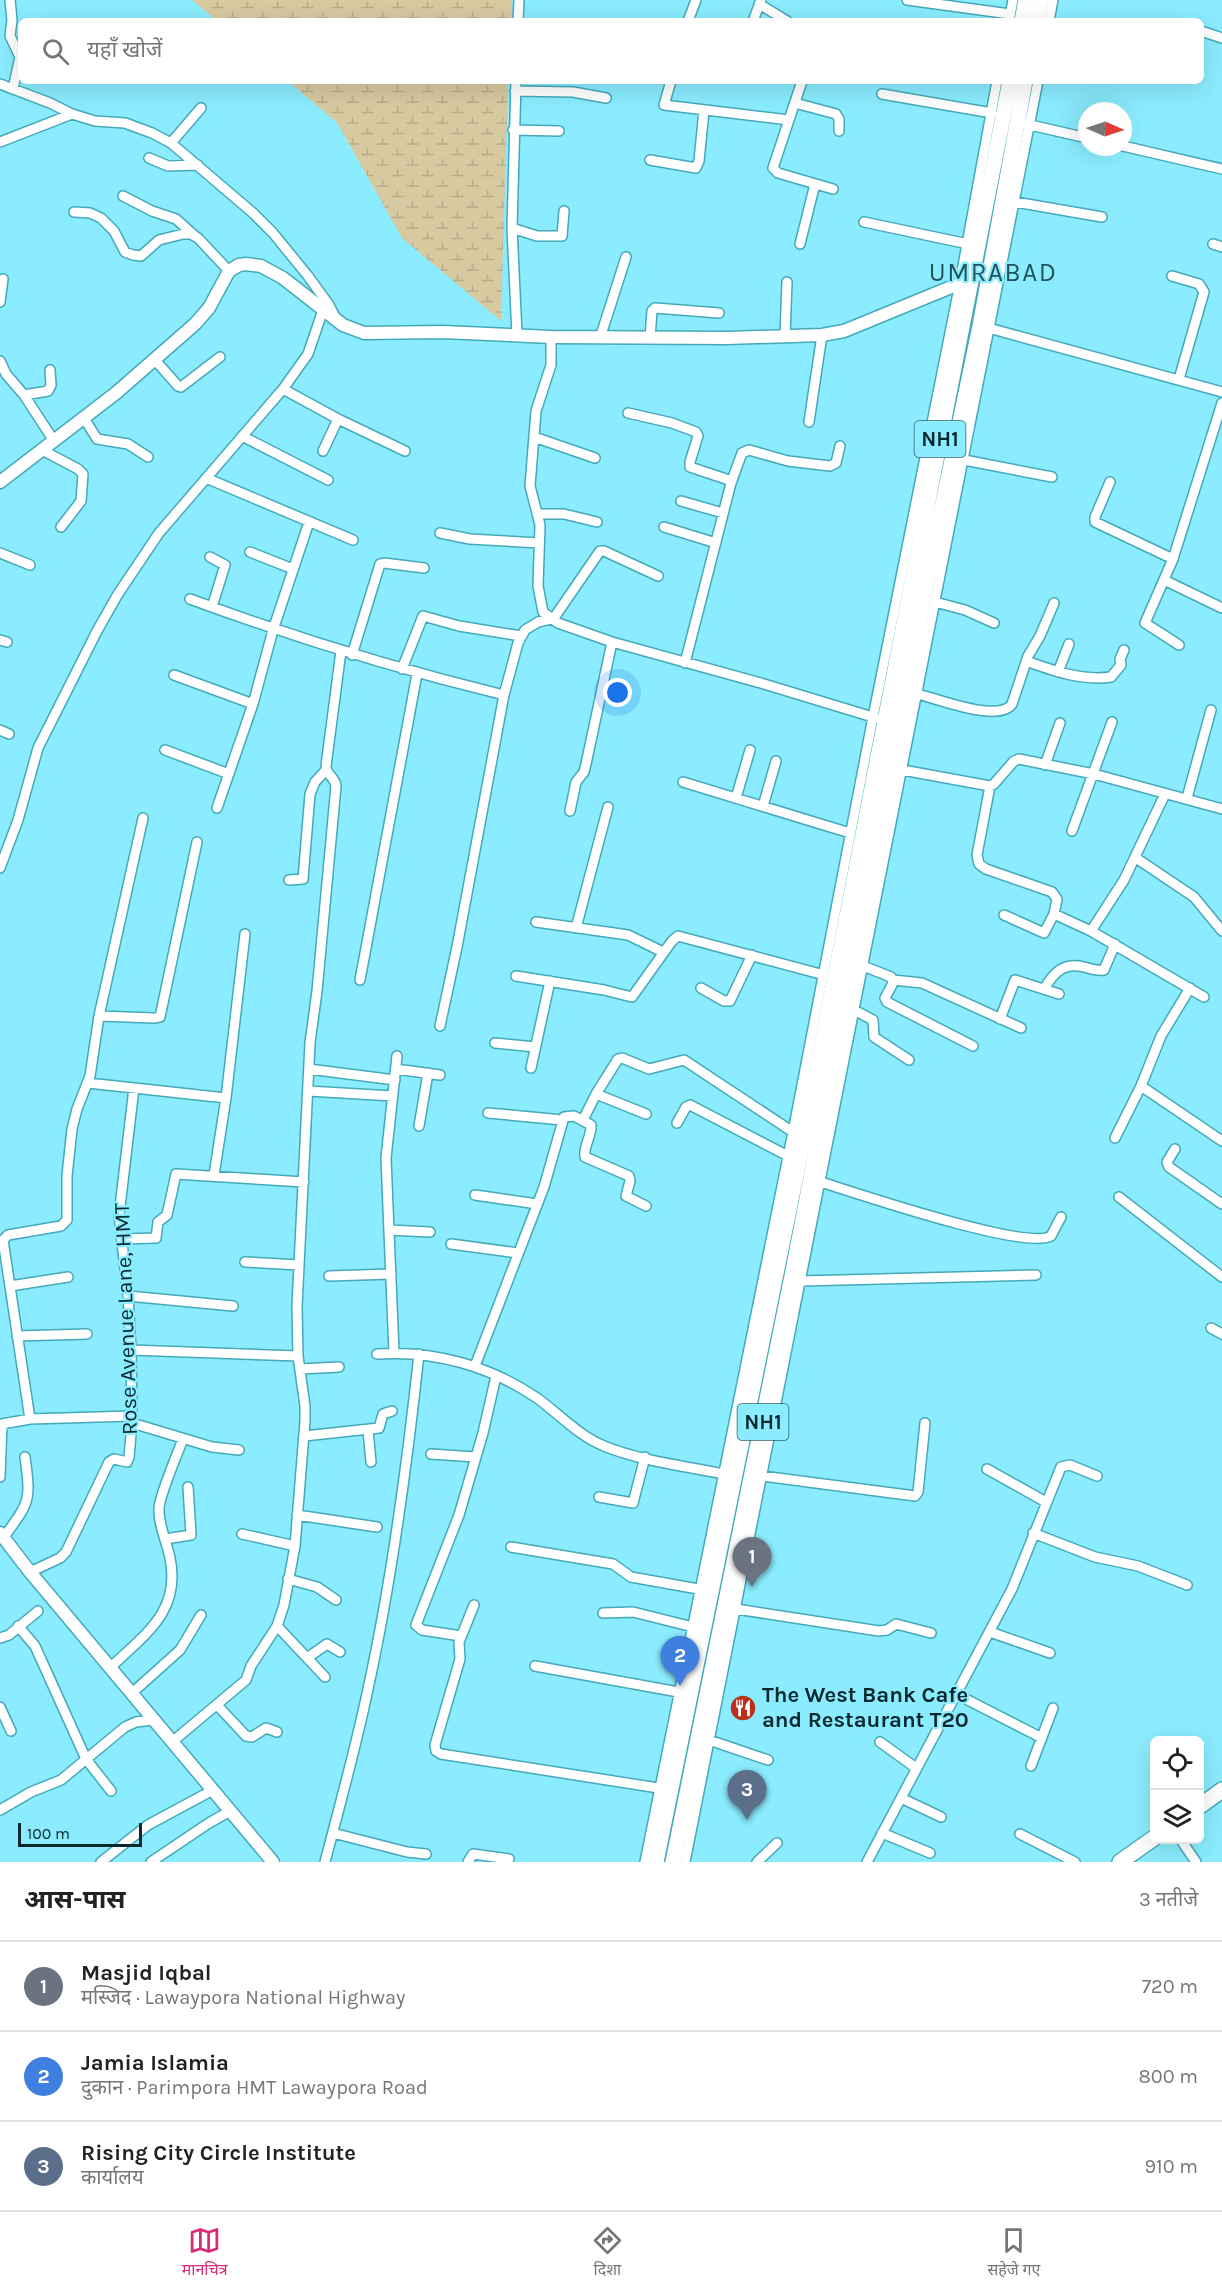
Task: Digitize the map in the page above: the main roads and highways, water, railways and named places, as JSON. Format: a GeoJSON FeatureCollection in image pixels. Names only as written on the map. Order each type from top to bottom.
{"type":"FeatureCollection","features":[{"type":"Feature","properties":{"kind":"highway"},"geometry":{"type":"LineString","coordinates":[[1015,18],[1026,0]]}},
{"type":"Feature","properties":{"kind":"highway"},"geometry":{"type":"LineString","coordinates":[[1038,18],[1041,0]]}},
{"type":"Feature","properties":{"kind":"highway","name":"NH1"},"geometry":{"type":"LineString","coordinates":[[656,1862],[665,1789],[729,1475],[808,1185],[820,1019],[870,797],[878,719],[934,439],[1009,84]]}},
{"type":"Feature","properties":{"kind":"highway","name":"NH1"},"geometry":{"type":"LineString","coordinates":[[673,1862],[808,1185],[858,964],[897,769],[927,580],[985,327],[1024,123],[1025,84]]}},
{"type":"Feature","properties":{"kind":"highway"},"geometry":{"type":"LineString","coordinates":[[1204,1803],[1222,1790]]}},
{"type":"Feature","properties":{"kind":"highway"},"geometry":{"type":"LineString","coordinates":[[1120,1862],[1150,1841]]}},
{"type":"Feature","properties":{"kind":"place","name":"Masjid Iqbal"},"geometry":{"type":"Point","coordinates":[752,1587]}},
{"type":"Feature","properties":{"kind":"place","name":"Jamia Islamia"},"geometry":{"type":"Point","coordinates":[680,1686]}},
{"type":"Feature","properties":{"kind":"place","name":"The West Bank Cafe and Restaurant T20"},"geometry":{"type":"Point","coordinates":[743,1708]}},
{"type":"Feature","properties":{"kind":"place","name":"Rising City Circle Institute"},"geometry":{"type":"Point","coordinates":[747,1820]}},
{"type":"Feature","properties":{"kind":"district","name":"UMRABAD"},"geometry":{"type":"Point","coordinates":[993,272]}}]}
